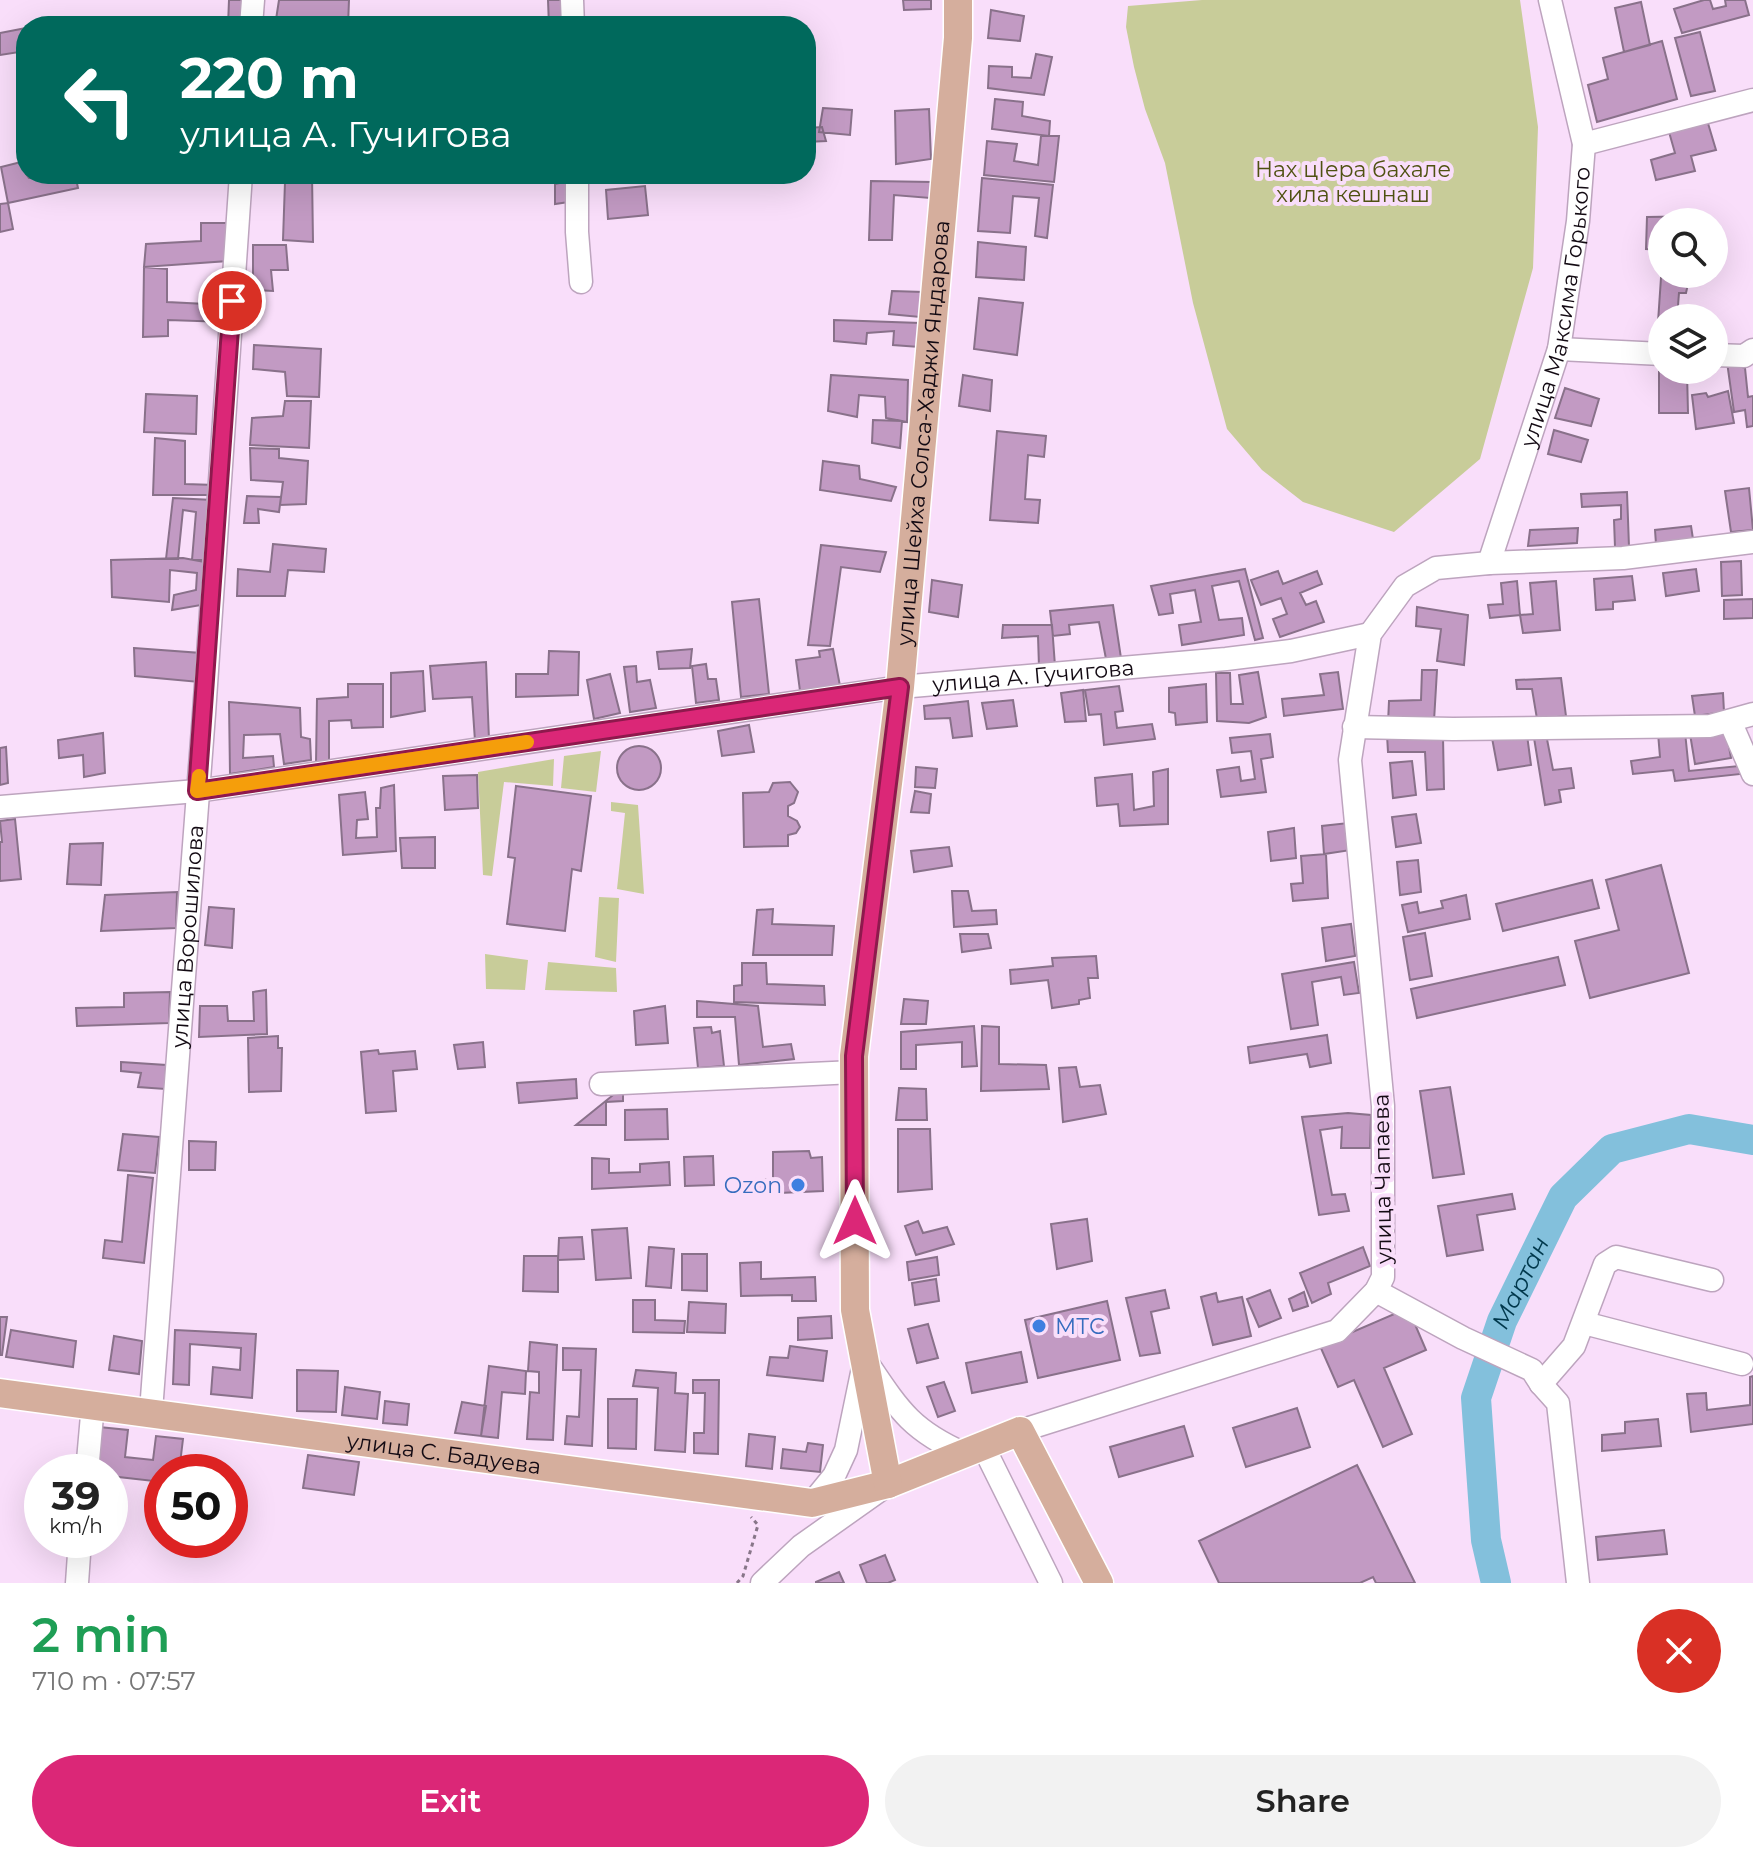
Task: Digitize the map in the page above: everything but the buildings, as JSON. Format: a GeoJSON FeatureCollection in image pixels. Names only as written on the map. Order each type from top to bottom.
{"type":"FeatureCollection","features":[{"type":"Feature","properties":{"kind":"main road","name":"улица Шейха Солса-Хаджи Яндарова"},"geometry":{"type":"LineString","coordinates":[[888,1484],[855,1310],[854,1056],[900,687],[958,38],[958,0]]}},
{"type":"Feature","properties":{"kind":"main road","name":"улица С. Бадуева"},"geometry":{"type":"LineString","coordinates":[[0,1393],[151,1411],[812,1503],[888,1484],[1020,1431]]}},
{"type":"Feature","properties":{"kind":"main road"},"geometry":{"type":"LineString","coordinates":[[1020,1431],[1099,1583]]}},
{"type":"Feature","properties":{"kind":"street","name":"улица Максима Горького"},"geometry":{"type":"LineString","coordinates":[[1489,563],[1559,349],[1578,221],[1584,144],[1550,0]]}},
{"type":"Feature","properties":{"kind":"street"},"geometry":{"type":"LineString","coordinates":[[1584,144],[1753,100]]}},
{"type":"Feature","properties":{"kind":"street","name":"улица Ворошилова"},"geometry":{"type":"LineString","coordinates":[[151,1411],[240,184]]}},
{"type":"Feature","properties":{"kind":"street"},"geometry":{"type":"LineString","coordinates":[[577,184],[581,282]]}},
{"type":"Feature","properties":{"kind":"street"},"geometry":{"type":"LineString","coordinates":[[1559,349],[1648,353]]}},
{"type":"Feature","properties":{"kind":"street"},"geometry":{"type":"LineString","coordinates":[[1728,355],[1744,356],[1753,350]]}},
{"type":"Feature","properties":{"kind":"street"},"geometry":{"type":"LineString","coordinates":[[1370,634],[1405,586],[1436,568],[1623,558],[1753,542]]}},
{"type":"Feature","properties":{"kind":"street","name":"улица А. Гучигова"},"geometry":{"type":"LineString","coordinates":[[0,807],[197,791],[900,687],[1239,657],[1291,651],[1370,634]]}},
{"type":"Feature","properties":{"kind":"street","name":"улица Чапаева"},"geometry":{"type":"LineString","coordinates":[[1020,1431],[1337,1331],[1376,1291],[1383,1277],[1383,1106],[1350,760],[1370,634]]}},
{"type":"Feature","properties":{"kind":"street"},"geometry":{"type":"LineString","coordinates":[[1354,727],[1710,726],[1753,714]]}},
{"type":"Feature","properties":{"kind":"street"},"geometry":{"type":"LineString","coordinates":[[1730,721],[1753,774]]}},
{"type":"Feature","properties":{"kind":"street"},"geometry":{"type":"LineString","coordinates":[[601,1084],[854,1072]]}},
{"type":"Feature","properties":{"kind":"street"},"geometry":{"type":"LineString","coordinates":[[1536,1377],[1574,1346],[1605,1264],[1616,1257],[1712,1280]]}},
{"type":"Feature","properties":{"kind":"street"},"geometry":{"type":"LineString","coordinates":[[1376,1291],[1536,1377],[1558,1403],[1578,1583]]}},
{"type":"Feature","properties":{"kind":"street"},"geometry":{"type":"LineString","coordinates":[[1584,1323],[1742,1364]]}},
{"type":"Feature","properties":{"kind":"street"},"geometry":{"type":"LineString","coordinates":[[864,1359],[903,1413],[921,1431],[974,1450],[1051,1583]]}},
{"type":"Feature","properties":{"kind":"street"},"geometry":{"type":"LineString","coordinates":[[812,1503],[834,1476],[846,1450],[864,1359]]}},
{"type":"Feature","properties":{"kind":"street"},"geometry":{"type":"LineString","coordinates":[[89,1454],[93,1404]]}},
{"type":"Feature","properties":{"kind":"street"},"geometry":{"type":"LineString","coordinates":[[762,1583],[801,1546],[888,1484]]}},
{"type":"Feature","properties":{"kind":"street"},"geometry":{"type":"LineString","coordinates":[[77,1583],[79,1558]]}},
{"type":"Feature","properties":{"kind":"green space","name":"Нах цIера бахале хила кешнаш"},"geometry":{"type":"Polygon","coordinates":[[[1202,0],[1520,0],[1538,127],[1533,268],[1480,459],[1394,532],[1303,502],[1262,470],[1227,429],[1193,303],[1165,163],[1145,109],[1126,27],[1128,6],[1202,0]]]}},
{"type":"Feature","properties":{"kind":"green space"},"geometry":{"type":"Polygon","coordinates":[[[601,751],[596,792],[561,788],[564,756],[601,751]]]}},
{"type":"Feature","properties":{"kind":"green space"},"geometry":{"type":"Polygon","coordinates":[[[554,759],[553,786],[504,782],[492,876],[483,875],[478,772],[554,759]]]}},
{"type":"Feature","properties":{"kind":"green space"},"geometry":{"type":"Polygon","coordinates":[[[611,802],[638,805],[644,894],[617,889],[625,813],[611,811],[611,802]]]}},
{"type":"Feature","properties":{"kind":"green space"},"geometry":{"type":"Polygon","coordinates":[[[599,897],[619,898],[616,962],[595,957],[599,897]]]}},
{"type":"Feature","properties":{"kind":"green space"},"geometry":{"type":"Polygon","coordinates":[[[485,954],[528,960],[525,990],[486,989],[485,954]]]}},
{"type":"Feature","properties":{"kind":"green space"},"geometry":{"type":"Polygon","coordinates":[[[548,962],[616,968],[617,992],[545,990],[548,962]]]}},
{"type":"Feature","properties":{"kind":"waterway","name":"Мартан"},"geometry":{"type":"LineString","coordinates":[[1496,1583],[1486,1540],[1476,1398],[1502,1321],[1563,1197],[1612,1149],[1689,1129],[1753,1140]]}},
{"type":"Feature","properties":{"kind":"slow traffic"},"geometry":{"type":"LineString","coordinates":[[199,776],[197,791],[527,742]]}},
{"type":"Feature","properties":{"kind":"place","name":"Ozon"},"geometry":{"type":"Point","coordinates":[798,1185]}},
{"type":"Feature","properties":{"kind":"place","name":"МТС"},"geometry":{"type":"Point","coordinates":[1039,1326]}},
{"type":"Feature","properties":{"kind":"route"},"geometry":{"type":"LineString","coordinates":[[232,301],[197,791],[900,687],[854,1056],[855,1221]]}}]}
